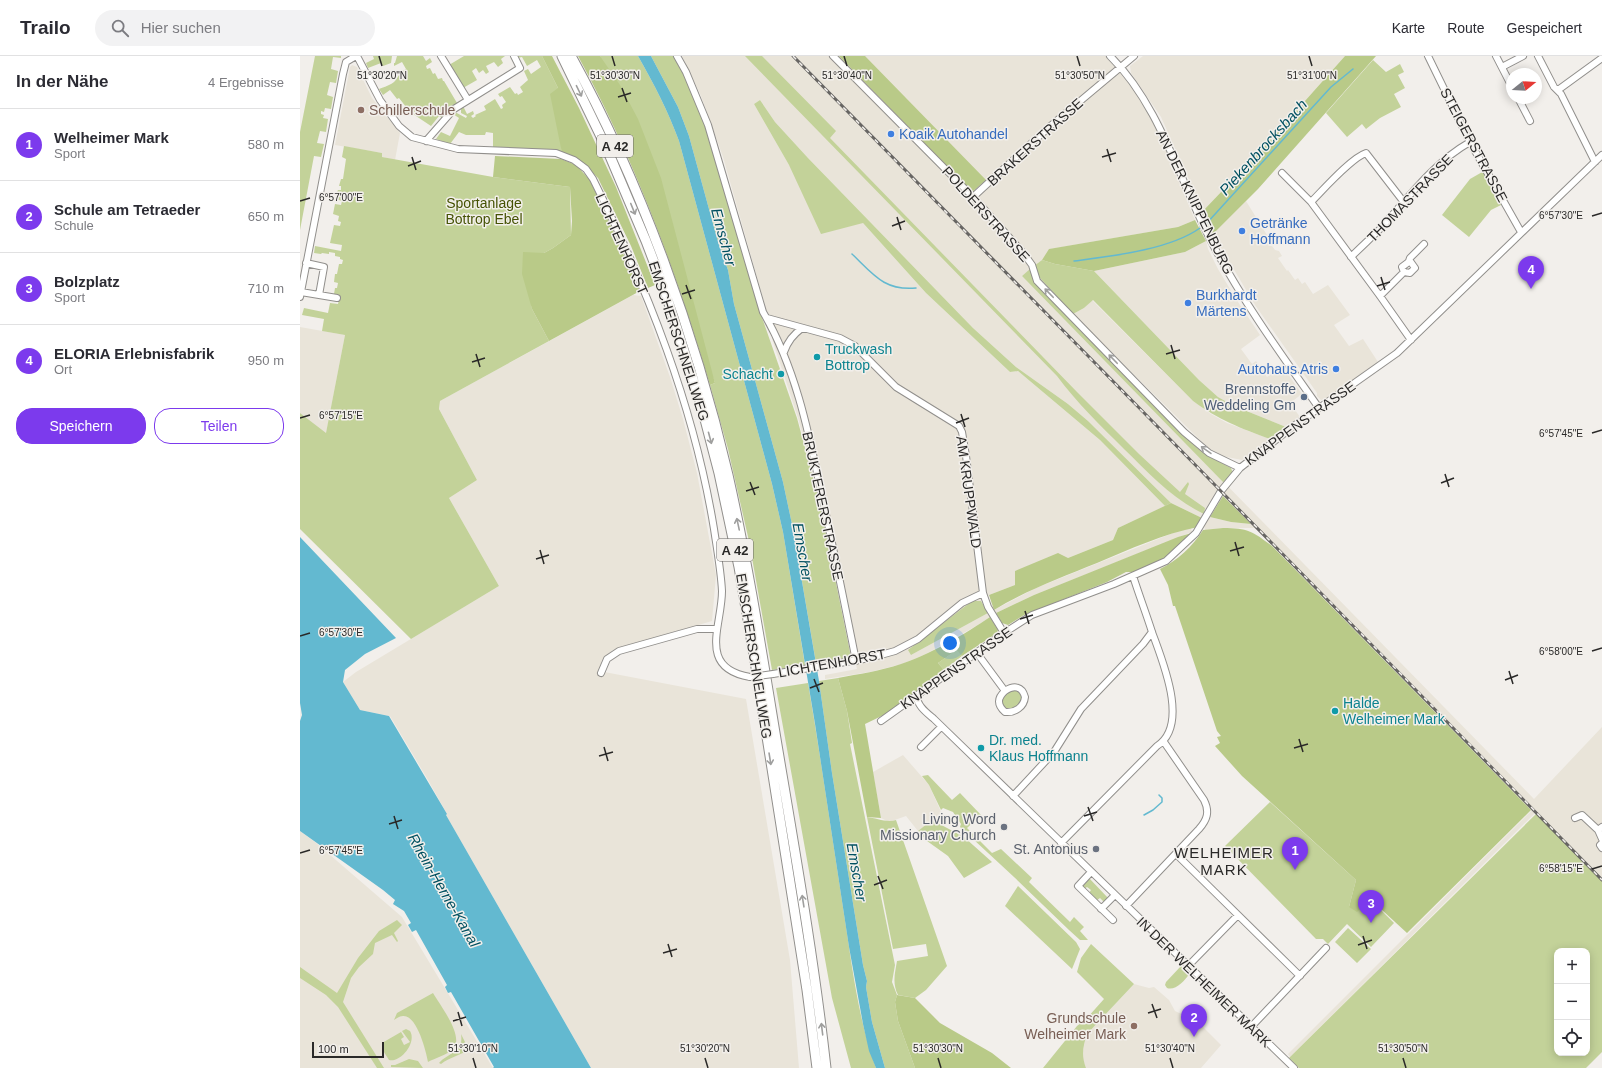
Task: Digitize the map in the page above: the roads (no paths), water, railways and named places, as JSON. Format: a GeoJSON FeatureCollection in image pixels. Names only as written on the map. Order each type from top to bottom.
{"type":"FeatureCollection","features":[{"type":"Feature","properties":{"kind":"highway","name":"EMSCHERSCHNELLWEG"},"geometry":{"type":"LineString","coordinates":[[562,56],[607,149],[630,202],[664,288],[701,404],[739,567],[808,996],[817,1068]]}},
{"type":"Feature","properties":{"kind":"highway","name":"EMSCHERSCHNELLWEG"},"geometry":{"type":"LineString","coordinates":[[571,56],[615,145],[674,290],[700,372],[727,472],[745,559],[766,675],[807,927],[826,1068]]}},
{"type":"Feature","properties":{"kind":"street","name":"LICHTENHORST"},"geometry":{"type":"LineString","coordinates":[[357,56],[375,92],[399,126],[412,137],[458,149],[556,153],[574,160],[586,169],[593,179],[630,258],[658,328],[674,371],[696,443],[711,512],[721,579],[721,605],[716,629],[716,646],[718,654],[724,665],[735,673],[750,678],[856,661],[883,655],[907,646],[962,603],[983,593]]}},
{"type":"Feature","properties":{"kind":"street"},"geometry":{"type":"LineString","coordinates":[[337,298],[319,295],[300,295],[302,273],[306,263],[346,62],[357,56]]}},
{"type":"Feature","properties":{"kind":"street"},"geometry":{"type":"LineString","coordinates":[[441,56],[468,100]]}},
{"type":"Feature","properties":{"kind":"street"},"geometry":{"type":"LineString","coordinates":[[426,141],[447,116],[468,100],[520,68],[514,56]]}},
{"type":"Feature","properties":{"kind":"street","name":"BRUKTERERSTRASSE"},"geometry":{"type":"LineString","coordinates":[[677,56],[686,72],[708,125],[763,312],[784,352],[797,392],[814,460],[856,661]]}},
{"type":"Feature","properties":{"kind":"street","name":"POLDERSTRASSE"},"geometry":{"type":"LineString","coordinates":[[834,56],[973,197],[1024,254],[1032,266],[1037,281],[1184,432],[1209,453],[1240,468]]}},
{"type":"Feature","properties":{"kind":"street","name":"AN DER KNIPPENBURG"},"geometry":{"type":"LineString","coordinates":[[1110,56],[1121,67],[1142,97],[1158,126],[1194,207],[1228,274],[1255,317],[1319,408]]}},
{"type":"Feature","properties":{"kind":"street","name":"BRAKERSTRASSE"},"geometry":{"type":"LineString","coordinates":[[973,197],[1048,128],[1134,56]]}},
{"type":"Feature","properties":{"kind":"street","name":"STEIGERSTRASSE"},"geometry":{"type":"LineString","coordinates":[[1428,56],[1470,142],[1521,232]]}},
{"type":"Feature","properties":{"kind":"street"},"geometry":{"type":"LineString","coordinates":[[1496,56],[1506,75]]}},
{"type":"Feature","properties":{"kind":"street"},"geometry":{"type":"LineString","coordinates":[[1502,67],[1523,56]]}},
{"type":"Feature","properties":{"kind":"street"},"geometry":{"type":"LineString","coordinates":[[1538,56],[1554,87],[1558,90],[1595,162]]}},
{"type":"Feature","properties":{"kind":"street"},"geometry":{"type":"LineString","coordinates":[[1558,90],[1602,58]]}},
{"type":"Feature","properties":{"kind":"street"},"geometry":{"type":"LineString","coordinates":[[1523,104],[1530,120]]}},
{"type":"Feature","properties":{"kind":"street","name":"THOMASTRASSE"},"geometry":{"type":"LineString","coordinates":[[1351,257],[1447,158],[1470,142]]}},
{"type":"Feature","properties":{"kind":"street"},"geometry":{"type":"LineString","coordinates":[[1311,202],[1349,165],[1366,153],[1403,202]]}},
{"type":"Feature","properties":{"kind":"street","name":"KNAPPENSTRASSE"},"geometry":{"type":"LineString","coordinates":[[881,721],[1004,633],[1032,615],[1133,576],[1166,561],[1196,533],[1222,490],[1240,468],[1319,408],[1383,364],[1411,340],[1521,232],[1602,156]]}},
{"type":"Feature","properties":{"kind":"street"},"geometry":{"type":"LineString","coordinates":[[1282,173],[1311,202],[1411,340]]}},
{"type":"Feature","properties":{"kind":"street"},"geometry":{"type":"LineString","coordinates":[[1404,272],[1402,267],[1424,244]]}},
{"type":"Feature","properties":{"kind":"street"},"geometry":{"type":"LineString","coordinates":[[1404,272],[1410,273],[1415,268],[1409,261]]}},
{"type":"Feature","properties":{"kind":"street"},"geometry":{"type":"LineString","coordinates":[[306,263],[324,266],[319,295]]}},
{"type":"Feature","properties":{"kind":"street"},"geometry":{"type":"LineString","coordinates":[[1380,296],[1404,272]]}},
{"type":"Feature","properties":{"kind":"street","name":"AM KRUPPWALD"},"geometry":{"type":"LineString","coordinates":[[767,318],[840,338],[855,346],[896,386],[959,426],[962,432],[966,456],[983,593],[988,607],[1004,633]]}},
{"type":"Feature","properties":{"kind":"street"},"geometry":{"type":"LineString","coordinates":[[784,352],[787,343],[793,335],[802,328]]}},
{"type":"Feature","properties":{"kind":"street"},"geometry":{"type":"LineString","coordinates":[[1061,843],[1157,746],[1164,742],[1169,728],[1171,720],[1172,696],[1167,674],[1133,576]]}},
{"type":"Feature","properties":{"kind":"street"},"geometry":{"type":"LineString","coordinates":[[600,673],[607,659],[619,651],[697,629],[716,629]]}},
{"type":"Feature","properties":{"kind":"street"},"geometry":{"type":"LineString","coordinates":[[1013,796],[1054,752],[1081,709],[1143,644],[1152,632]]}},
{"type":"Feature","properties":{"kind":"street"},"geometry":{"type":"LineString","coordinates":[[977,653],[1005,691]]}},
{"type":"Feature","properties":{"kind":"street"},"geometry":{"type":"LineString","coordinates":[[1012,687],[1022,689],[1026,697],[1023,705],[1014,711],[1005,712],[1002,709],[999,700],[1005,691],[1012,687]]}},
{"type":"Feature","properties":{"kind":"street","name":"IN DER WELHEIMER MARK"},"geometry":{"type":"LineString","coordinates":[[917,696],[919,704],[941,727],[1294,1068]]}},
{"type":"Feature","properties":{"kind":"street"},"geometry":{"type":"LineString","coordinates":[[922,747],[941,727]]}},
{"type":"Feature","properties":{"kind":"street"},"geometry":{"type":"LineString","coordinates":[[1126,906],[1204,823],[1208,812],[1204,800],[1164,742]]}},
{"type":"Feature","properties":{"kind":"street"},"geometry":{"type":"LineString","coordinates":[[1575,818],[1582,815],[1600,828],[1602,838]]}},
{"type":"Feature","properties":{"kind":"street"},"geometry":{"type":"LineString","coordinates":[[1602,843],[1600,845],[1602,848]]}},
{"type":"Feature","properties":{"kind":"street"},"geometry":{"type":"LineString","coordinates":[[1176,854],[1300,976]]}},
{"type":"Feature","properties":{"kind":"street"},"geometry":{"type":"LineString","coordinates":[[1091,872],[1078,886],[1113,920]]}},
{"type":"Feature","properties":{"kind":"street"},"geometry":{"type":"LineString","coordinates":[[1101,909],[1115,895]]}},
{"type":"Feature","properties":{"kind":"street"},"geometry":{"type":"LineString","coordinates":[[1188,966],[1238,915]]}},
{"type":"Feature","properties":{"kind":"street"},"geometry":{"type":"LineString","coordinates":[[1251,1027],[1326,948]]}},
{"type":"Feature","properties":{"kind":"water"},"geometry":{"type":"Polygon","coordinates":[[[638,56],[651,56],[678,107],[689,136],[718,242],[728,270],[734,304],[783,482],[793,529],[819,681],[832,773],[863,965],[867,981],[866,987],[872,1022],[885,1068],[876,1068],[869,1051],[863,1024],[849,947],[815,724],[783,532],[772,484],[679,141],[650,77],[638,56]]]}},
{"type":"Feature","properties":{"kind":"water","name":"Rhein-Herne-Kanal"},"geometry":{"type":"Polygon","coordinates":[[[300,537],[396,638],[365,654],[345,670],[343,682],[360,710],[389,716],[447,814],[446,815],[591,1068],[493,1068],[494,1067],[451,992],[448,993],[445,987],[447,985],[416,930],[412,932],[408,925],[411,923],[404,911],[393,904],[395,900],[383,890],[300,831],[300,721],[302,715],[300,703],[300,537]]]}},
{"type":"Feature","properties":{"kind":"waterway","name":"Piekenbrocksbach"},"geometry":{"type":"LineString","coordinates":[[1206,224],[1331,87],[1353,69]]}},
{"type":"Feature","properties":{"kind":"waterway","name":"Piekenbrocksbach"},"geometry":{"type":"LineString","coordinates":[[1074,261],[1157,247],[1187,236],[1200,228]]}},
{"type":"Feature","properties":{"kind":"waterway"},"geometry":{"type":"LineString","coordinates":[[852,254],[873,274],[887,284],[895,287],[916,288]]}},
{"type":"Feature","properties":{"kind":"waterway"},"geometry":{"type":"LineString","coordinates":[[1144,815],[1153,810],[1162,802],[1162,798],[1159,795]]}},
{"type":"Feature","properties":{"kind":"railway"},"geometry":{"type":"LineString","coordinates":[[793,56],[1602,880]]}},
{"type":"Feature","properties":{"kind":"place","name":"Schillerschule"},"geometry":{"type":"Point","coordinates":[361,110]}},
{"type":"Feature","properties":{"kind":"place","name":"Koaik Autohandel"},"geometry":{"type":"Point","coordinates":[891,134]}},
{"type":"Feature","properties":{"kind":"place","name":"Getränke Hoffmann"},"geometry":{"type":"Point","coordinates":[1242,231]}},
{"type":"Feature","properties":{"kind":"place","name":"ELORIA Erlebnisfabrik"},"geometry":{"type":"Point","coordinates":[1531,289]}},
{"type":"Feature","properties":{"kind":"place","name":"Burkhardt Märtens"},"geometry":{"type":"Point","coordinates":[1188,303]}},
{"type":"Feature","properties":{"kind":"place","name":"Truckwash Bottrop"},"geometry":{"type":"Point","coordinates":[817,357]}},
{"type":"Feature","properties":{"kind":"place","name":"Autohaus Atris"},"geometry":{"type":"Point","coordinates":[1336,369]}},
{"type":"Feature","properties":{"kind":"place","name":"Schacht"},"geometry":{"type":"Point","coordinates":[781,374]}},
{"type":"Feature","properties":{"kind":"place","name":"Brennstoffe Weddeling Gm"},"geometry":{"type":"Point","coordinates":[1304,397]}},
{"type":"Feature","properties":{"kind":"place","name":"Halde Welheimer Mark"},"geometry":{"type":"Point","coordinates":[1335,711]}},
{"type":"Feature","properties":{"kind":"place","name":"Dr. med. Klaus Hoffmann"},"geometry":{"type":"Point","coordinates":[981,748]}},
{"type":"Feature","properties":{"kind":"place","name":"Living Word Missionary Church"},"geometry":{"type":"Point","coordinates":[1004,827]}},
{"type":"Feature","properties":{"kind":"place","name":"St. Antonius"},"geometry":{"type":"Point","coordinates":[1096,849]}},
{"type":"Feature","properties":{"kind":"place","name":"Welheimer Mark"},"geometry":{"type":"Point","coordinates":[1295,870]}},
{"type":"Feature","properties":{"kind":"place","name":"Bolzplatz"},"geometry":{"type":"Point","coordinates":[1371,923]}},
{"type":"Feature","properties":{"kind":"place","name":"Grundschule Welheimer Mark"},"geometry":{"type":"Point","coordinates":[1134,1026]}},
{"type":"Feature","properties":{"kind":"place","name":"Schule am Tetraeder"},"geometry":{"type":"Point","coordinates":[1194,1037]}},
{"type":"Feature","properties":{"kind":"district","name":"WELHEIMER MARK"},"geometry":{"type":"Point","coordinates":[1224,860]}},
{"type":"Feature","properties":{"kind":"park label","name":"Sportanlage Bottrop Ebel"},"geometry":{"type":"Point","coordinates":[484,212]}},
{"type":"Feature","properties":{"kind":"water label","name":"Emscher"},"geometry":{"type":"Point","coordinates":[724,237]}},
{"type":"Feature","properties":{"kind":"water label","name":"Emscher"},"geometry":{"type":"Point","coordinates":[803,552]}},
{"type":"Feature","properties":{"kind":"water label","name":"Emscher"},"geometry":{"type":"Point","coordinates":[857,872]}}]}
